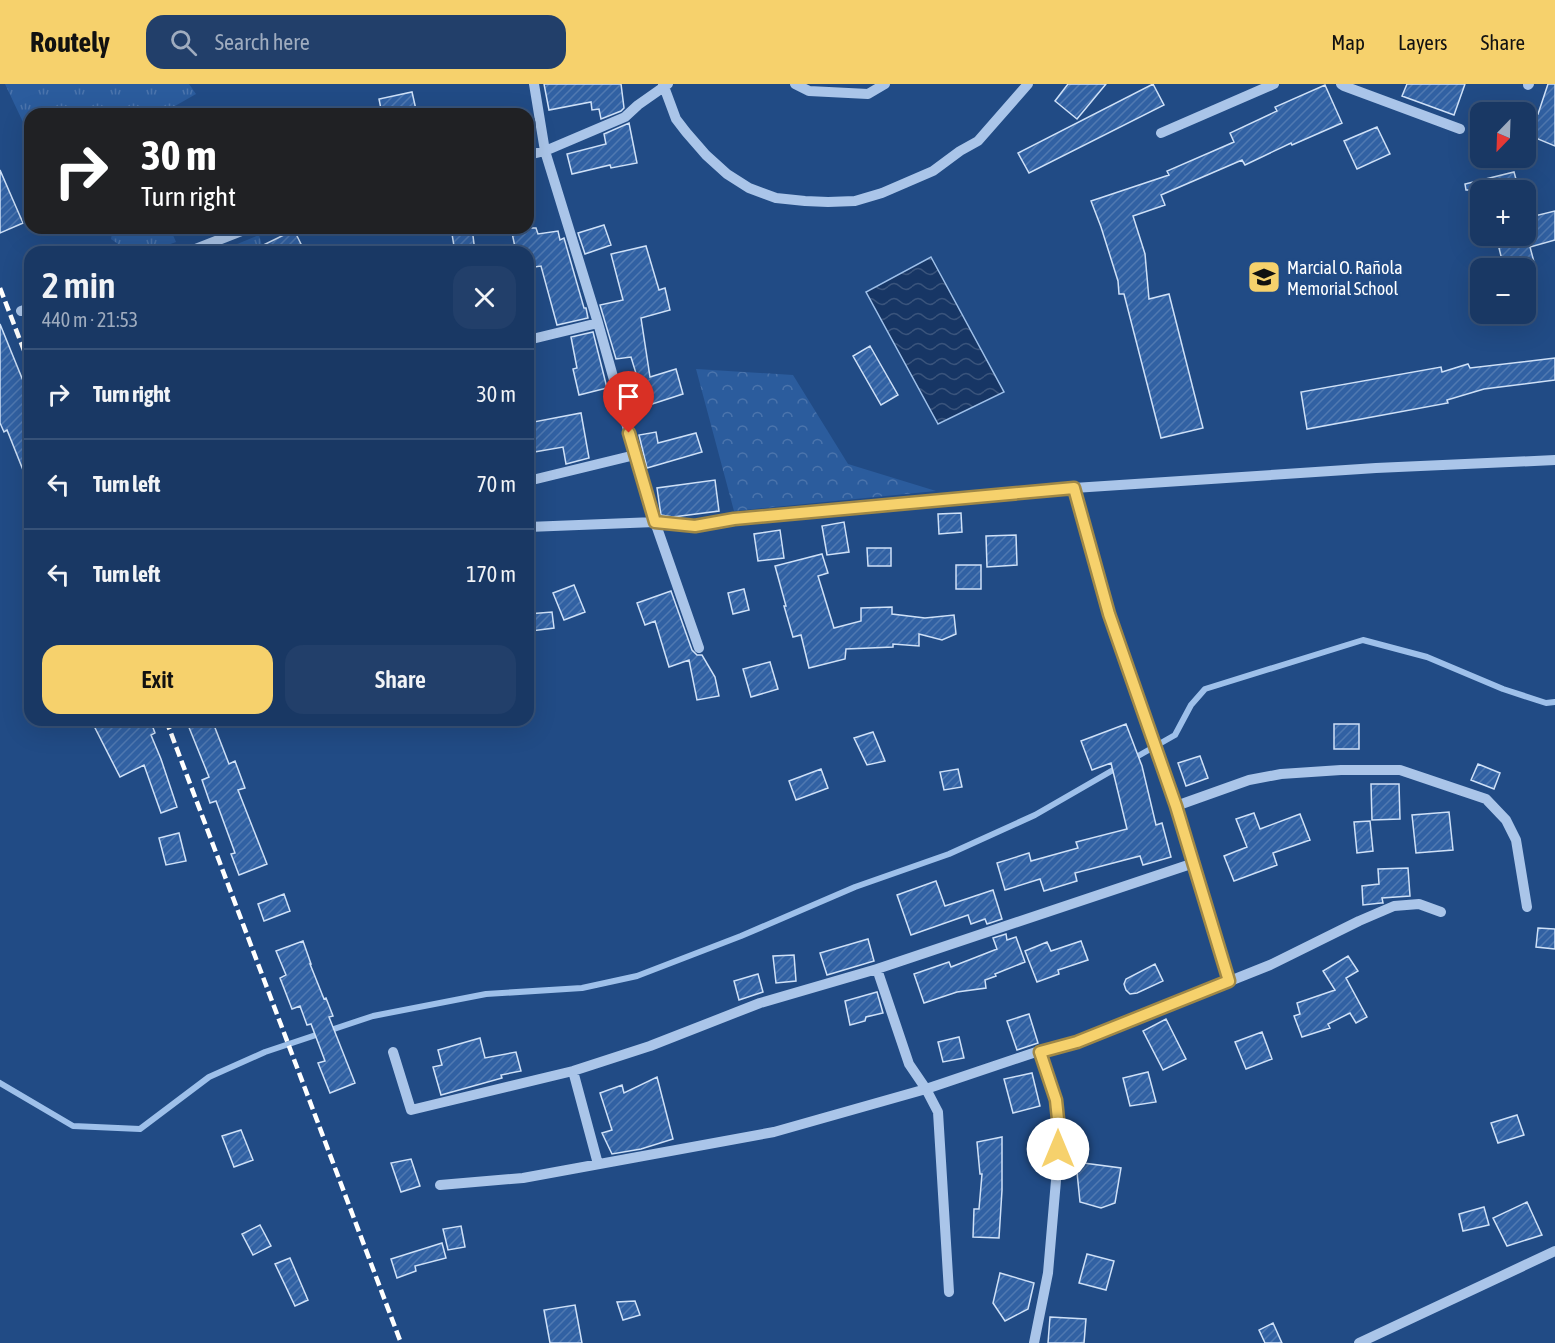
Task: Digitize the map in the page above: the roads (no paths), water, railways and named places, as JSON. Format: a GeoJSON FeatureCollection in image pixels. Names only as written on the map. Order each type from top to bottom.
{"type":"FeatureCollection","features":[{"type":"Feature","properties":{"kind":"street"},"geometry":{"type":"LineString","coordinates":[[534,84],[545,151],[598,323],[655,522],[699,648]]}},
{"type":"Feature","properties":{"kind":"street"},"geometry":{"type":"LineString","coordinates":[[795,84],[809,91],[868,94],[885,84]]}},
{"type":"Feature","properties":{"kind":"street"},"geometry":{"type":"LineString","coordinates":[[534,154],[625,117],[665,85],[676,119],[686,132],[727,174],[749,188],[776,198],[828,202],[855,201],[882,193],[933,171],[978,141],[1028,84]]}},
{"type":"Feature","properties":{"kind":"street"},"geometry":{"type":"LineString","coordinates":[[1161,133],[1274,84]]}},
{"type":"Feature","properties":{"kind":"street"},"geometry":{"type":"LineString","coordinates":[[1341,84],[1460,129]]}},
{"type":"Feature","properties":{"kind":"street"},"geometry":{"type":"LineString","coordinates":[[203,246],[234,234]]}},
{"type":"Feature","properties":{"kind":"street"},"geometry":{"type":"LineString","coordinates":[[534,339],[598,323]]}},
{"type":"Feature","properties":{"kind":"street"},"geometry":{"type":"LineString","coordinates":[[534,480],[635,455]]}},
{"type":"Feature","properties":{"kind":"street"},"geometry":{"type":"LineString","coordinates":[[534,527],[655,522],[695,526],[745,518],[1074,488],[1376,468],[1555,460]]}},
{"type":"Feature","properties":{"kind":"street"},"geometry":{"type":"LineString","coordinates":[[1074,488],[1109,614],[1176,806],[1229,981]]}},
{"type":"Feature","properties":{"kind":"street"},"geometry":{"type":"LineString","coordinates":[[1176,806],[1249,780],[1281,774],[1341,770],[1400,770],[1486,799],[1506,820],[1516,840],[1527,907]]}},
{"type":"Feature","properties":{"kind":"street"},"geometry":{"type":"LineString","coordinates":[[393,1052],[411,1110],[573,1071],[650,1046],[760,1003],[877,969],[1194,863]]}},
{"type":"Feature","properties":{"kind":"street"},"geometry":{"type":"LineString","coordinates":[[440,1185],[523,1179],[774,1132],[926,1089],[1077,1042],[1270,965],[1394,906],[1419,904],[1441,912]]}},
{"type":"Feature","properties":{"kind":"street"},"geometry":{"type":"LineString","coordinates":[[877,969],[909,1064],[938,1112],[949,1292]]}},
{"type":"Feature","properties":{"kind":"street"},"geometry":{"type":"LineString","coordinates":[[1034,1343],[1048,1273],[1059,1129],[1056,1100],[1040,1052]]}},
{"type":"Feature","properties":{"kind":"street"},"geometry":{"type":"LineString","coordinates":[[573,1071],[598,1164]]}},
{"type":"Feature","properties":{"kind":"street"},"geometry":{"type":"LineString","coordinates":[[1359,1343],[1555,1251]]}},
{"type":"Feature","properties":{"kind":"water"},"geometry":{"type":"Polygon","coordinates":[[[931,257],[1004,392],[938,424],[866,292],[931,257]]]}},
{"type":"Feature","properties":{"kind":"waterway"},"geometry":{"type":"LineString","coordinates":[[1131,760],[1175,735],[1191,705],[1205,689],[1363,640],[1427,657],[1503,689],[1546,703],[1555,702]]}},
{"type":"Feature","properties":{"kind":"waterway"},"geometry":{"type":"LineString","coordinates":[[0,1083],[73,1126],[140,1129],[209,1077],[265,1052],[373,1016],[486,994],[582,988],[637,976],[741,936],[855,887],[949,854],[1035,815],[1120,766]]}},
{"type":"Feature","properties":{"kind":"railway"},"geometry":{"type":"LineString","coordinates":[[0,288],[24,350]]}},
{"type":"Feature","properties":{"kind":"railway"},"geometry":{"type":"LineString","coordinates":[[168,726],[401,1343]]}},
{"type":"Feature","properties":{"kind":"place","name":"Marcial O. Rañola Memorial School"},"geometry":{"type":"Point","coordinates":[1264,277]}}]}
